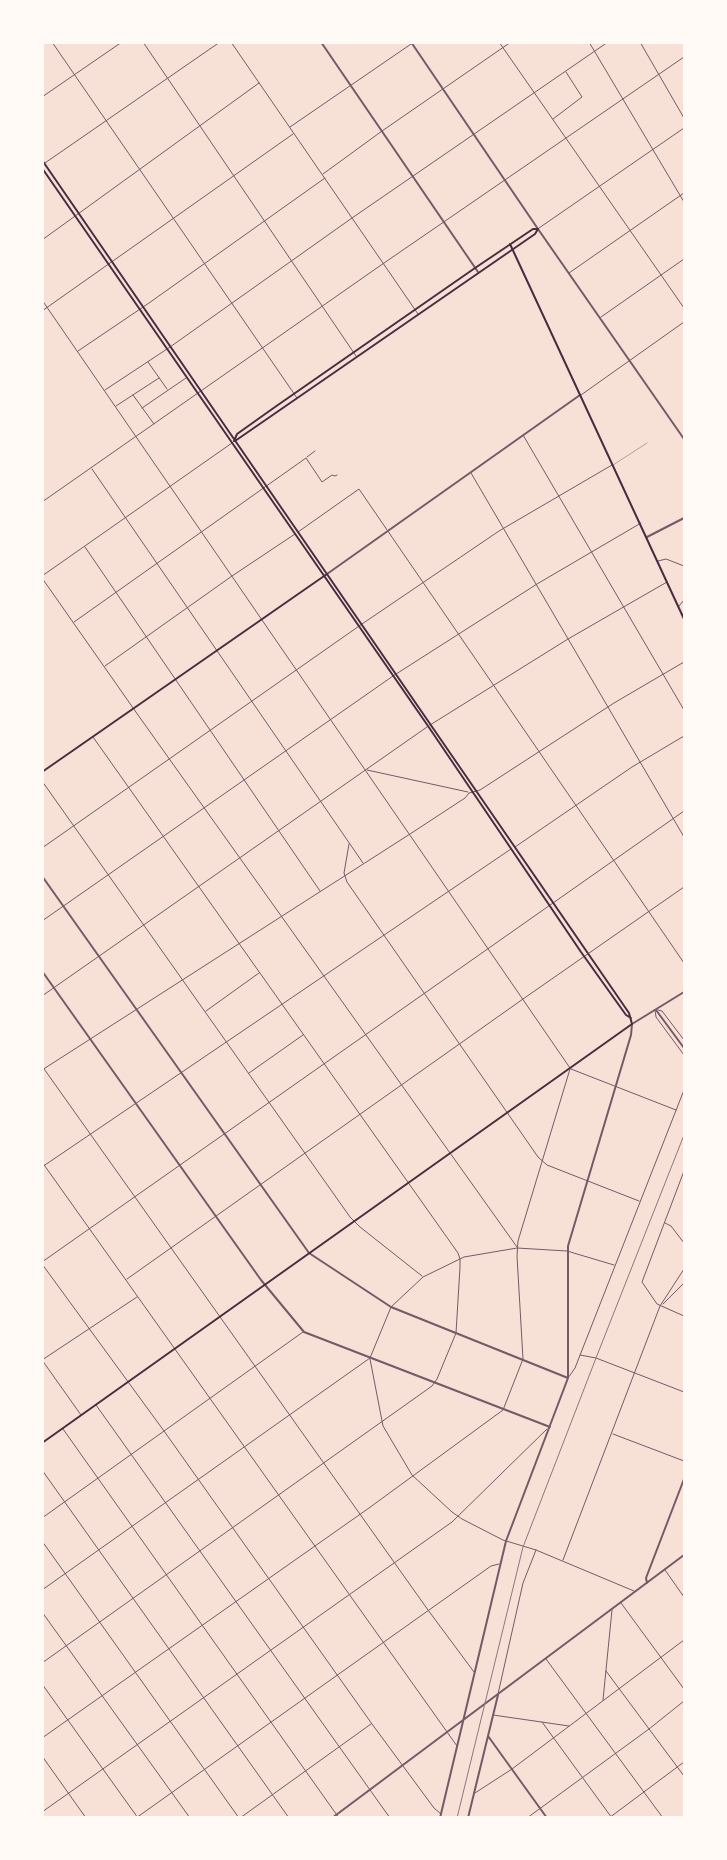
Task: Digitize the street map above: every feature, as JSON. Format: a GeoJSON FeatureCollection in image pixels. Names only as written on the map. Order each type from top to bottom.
{"type":"FeatureCollection","features":[{"type":"Feature","properties":{"kind":"main road"},"geometry":{"type":"LineString","coordinates":[[42,160],[43,166],[76,216],[231,444],[428,726],[470,792],[584,956],[630,1018]]}},
{"type":"Feature","properties":{"kind":"main road"},"geometry":{"type":"LineString","coordinates":[[42,1444],[174,1348],[632,1024],[629,1013],[475,791],[432,724],[234,441],[80,213],[43,166]]}},
{"type":"Feature","properties":{"kind":"main road"},"geometry":{"type":"LineString","coordinates":[[234,441],[237,434],[242,430],[414,310],[510,244],[533,229],[538,229]]}},
{"type":"Feature","properties":{"kind":"main road"},"geometry":{"type":"LineString","coordinates":[[234,441],[535,234],[538,229]]}},
{"type":"Feature","properties":{"kind":"main road"},"geometry":{"type":"LineString","coordinates":[[510,244],[684,619]]}},
{"type":"Feature","properties":{"kind":"main road"},"geometry":{"type":"LineString","coordinates":[[446,288],[449,292]]}},
{"type":"Feature","properties":{"kind":"main road"},"geometry":{"type":"LineString","coordinates":[[42,772],[327,574]]}},
{"type":"Feature","properties":{"kind":"street"},"geometry":{"type":"LineString","coordinates":[[52,42],[297,398]]}},
{"type":"Feature","properties":{"kind":"street"},"geometry":{"type":"LineString","coordinates":[[42,97],[122,42]]}},
{"type":"Feature","properties":{"kind":"street"},"geometry":{"type":"LineString","coordinates":[[143,42],[356,356]]}},
{"type":"Feature","properties":{"kind":"street"},"geometry":{"type":"LineString","coordinates":[[43,166],[220,42]]}},
{"type":"Feature","properties":{"kind":"street"},"geometry":{"type":"LineString","coordinates":[[232,42],[418,314]]}},
{"type":"Feature","properties":{"kind":"street"},"geometry":{"type":"LineString","coordinates":[[321,42],[478,272]]}},
{"type":"Feature","properties":{"kind":"street"},"geometry":{"type":"LineString","coordinates":[[499,42],[684,308]]}},
{"type":"Feature","properties":{"kind":"street"},"geometry":{"type":"LineString","coordinates":[[322,174],[511,42]]}},
{"type":"Feature","properties":{"kind":"street"},"geometry":{"type":"LineString","coordinates":[[589,42],[624,98],[684,202]]}},
{"type":"Feature","properties":{"kind":"street"},"geometry":{"type":"LineString","coordinates":[[104,391],[608,42]]}},
{"type":"Feature","properties":{"kind":"street"},"geometry":{"type":"LineString","coordinates":[[640,42],[684,118]]}},
{"type":"Feature","properties":{"kind":"street"},"geometry":{"type":"LineString","coordinates":[[290,128],[412,43],[684,439]]}},
{"type":"Feature","properties":{"kind":"street"},"geometry":{"type":"LineString","coordinates":[[42,502],[684,56]]}},
{"type":"Feature","properties":{"kind":"street"},"geometry":{"type":"LineString","coordinates":[[553,119],[582,97],[566,72]]}},
{"type":"Feature","properties":{"kind":"street"},"geometry":{"type":"LineString","coordinates":[[42,240],[259,83]]}},
{"type":"Feature","properties":{"kind":"street"},"geometry":{"type":"LineString","coordinates":[[538,229],[684,128]]}},
{"type":"Feature","properties":{"kind":"street"},"geometry":{"type":"LineString","coordinates":[[42,311],[294,133]]}},
{"type":"Feature","properties":{"kind":"street"},"geometry":{"type":"LineString","coordinates":[[78,351],[325,178]]}},
{"type":"Feature","properties":{"kind":"street"},"geometry":{"type":"LineString","coordinates":[[569,273],[684,193]]}},
{"type":"Feature","properties":{"kind":"street"},"geometry":{"type":"LineString","coordinates":[[600,318],[684,259]]}},
{"type":"Feature","properties":{"kind":"street"},"geometry":{"type":"LineString","coordinates":[[42,300],[570,1068],[676,1110]]}},
{"type":"Feature","properties":{"kind":"street"},"geometry":{"type":"LineString","coordinates":[[327,574],[684,322]]}},
{"type":"Feature","properties":{"kind":"street"},"geometry":{"type":"LineString","coordinates":[[148,361],[168,390]]}},
{"type":"Feature","properties":{"kind":"street"},"geometry":{"type":"LineString","coordinates":[[116,407],[159,378]]}},
{"type":"Feature","properties":{"kind":"street"},"geometry":{"type":"LineString","coordinates":[[142,408],[186,378]]}},
{"type":"Feature","properties":{"kind":"street"},"geometry":{"type":"LineString","coordinates":[[133,395],[154,425]]}},
{"type":"Feature","properties":{"kind":"street"},"geometry":{"type":"LineString","coordinates":[[524,436],[684,710]]}},
{"type":"Feature","properties":{"kind":"street"},"geometry":{"type":"LineString","coordinates":[[234,441],[42,577],[239,858],[517,1248]]}},
{"type":"Feature","properties":{"kind":"street"},"geometry":{"type":"LineString","coordinates":[[74,623],[156,563],[263,490],[272,481],[315,451]]}},
{"type":"Feature","properties":{"kind":"street"},"geometry":{"type":"LineString","coordinates":[[306,458],[322,482],[332,475],[337,475]]}},
{"type":"Feature","properties":{"kind":"street"},"geometry":{"type":"LineString","coordinates":[[42,848],[362,624],[504,528],[612,465]]}},
{"type":"Feature","properties":{"kind":"street"},"geometry":{"type":"LineString","coordinates":[[91,468],[364,864]]}},
{"type":"Feature","properties":{"kind":"street"},"geometry":{"type":"LineString","coordinates":[[470,472],[684,837]]}},
{"type":"Feature","properties":{"kind":"street"},"geometry":{"type":"LineString","coordinates":[[105,666],[232,576],[359,490],[389,530],[684,963]]}},
{"type":"Feature","properties":{"kind":"street"},"geometry":{"type":"LineString","coordinates":[[647,537],[684,518]]}},
{"type":"Feature","properties":{"kind":"street"},"geometry":{"type":"LineString","coordinates":[[42,921],[393,676],[537,584],[641,523]]}},
{"type":"Feature","properties":{"kind":"street"},"geometry":{"type":"LineString","coordinates":[[84,547],[321,891]]}},
{"type":"Feature","properties":{"kind":"street"},"geometry":{"type":"LineString","coordinates":[[658,561],[666,560],[684,566]]}},
{"type":"Feature","properties":{"kind":"street"},"geometry":{"type":"LineString","coordinates":[[42,996],[428,726],[568,639],[667,582]]}},
{"type":"Feature","properties":{"kind":"street"},"geometry":{"type":"LineString","coordinates":[[679,606],[684,600]]}},
{"type":"Feature","properties":{"kind":"street"},"geometry":{"type":"LineString","coordinates":[[366,770],[470,792],[475,791],[608,707],[684,662]]}},
{"type":"Feature","properties":{"kind":"street"},"geometry":{"type":"LineString","coordinates":[[42,1664],[435,1384],[456,1333],[460,1258],[93,736]]}},
{"type":"Feature","properties":{"kind":"street"},"geometry":{"type":"LineString","coordinates":[[42,1167],[640,762],[684,736]]}},
{"type":"Feature","properties":{"kind":"street"},"geometry":{"type":"LineString","coordinates":[[42,781],[354,1222],[423,1277]]}},
{"type":"Feature","properties":{"kind":"street"},"geometry":{"type":"LineString","coordinates":[[44,1070],[410,834],[465,798],[470,792]]}},
{"type":"Feature","properties":{"kind":"street"},"geometry":{"type":"LineString","coordinates":[[441,1814],[434,1808],[372,1724],[42,1263],[684,810]]}},
{"type":"Feature","properties":{"kind":"street"},"geometry":{"type":"LineString","coordinates":[[349,844],[344,876],[542,1163],[639,1201]]}},
{"type":"Feature","properties":{"kind":"street"},"geometry":{"type":"LineString","coordinates":[[42,876],[310,1253],[390,1307],[568,1378]]}},
{"type":"Feature","properties":{"kind":"street"},"geometry":{"type":"LineString","coordinates":[[126,1280],[684,887]]}},
{"type":"Feature","properties":{"kind":"street"},"geometry":{"type":"LineString","coordinates":[[42,971],[265,1285],[304,1332],[550,1427]]}},
{"type":"Feature","properties":{"kind":"street"},"geometry":{"type":"LineString","coordinates":[[205,1012],[259,973]]}},
{"type":"Feature","properties":{"kind":"street"},"geometry":{"type":"LineString","coordinates":[[568,1378],[567,1251],[631,1035],[632,1024],[684,992]]}},
{"type":"Feature","properties":{"kind":"street"},"geometry":{"type":"LineString","coordinates":[[655,1009],[684,1048]]}},
{"type":"Feature","properties":{"kind":"street"},"geometry":{"type":"LineString","coordinates":[[655,1009],[662,1011],[684,1040]]}},
{"type":"Feature","properties":{"kind":"street"},"geometry":{"type":"LineString","coordinates":[[655,1009],[656,1017],[684,1055]]}},
{"type":"Feature","properties":{"kind":"street"},"geometry":{"type":"LineString","coordinates":[[248,1073],[303,1035]]}},
{"type":"Feature","properties":{"kind":"street"},"geometry":{"type":"LineString","coordinates":[[42,1066],[474,1672]]}},
{"type":"Feature","properties":{"kind":"street"},"geometry":{"type":"LineString","coordinates":[[42,1738],[360,1514],[503,1410],[523,1359],[517,1248],[570,1068]]}},
{"type":"Feature","properties":{"kind":"street"},"geometry":{"type":"LineString","coordinates":[[440,1818],[506,1541],[568,1378],[573,1372],[684,1090]]}},
{"type":"Feature","properties":{"kind":"street"},"geometry":{"type":"LineString","coordinates":[[42,1162],[457,1746]]}},
{"type":"Feature","properties":{"kind":"street"},"geometry":{"type":"LineString","coordinates":[[684,1171],[642,1282],[654,1301],[660,1306],[684,1316]]}},
{"type":"Feature","properties":{"kind":"street"},"geometry":{"type":"LineString","coordinates":[[664,1223],[671,1226],[684,1243]]}},
{"type":"Feature","properties":{"kind":"street"},"geometry":{"type":"LineString","coordinates":[[614,1265],[567,1251],[517,1248],[460,1258],[423,1277],[390,1307],[370,1358],[381,1423],[412,1475],[458,1516],[506,1541],[517,1542],[628,1587],[635,1592]]}},
{"type":"Feature","properties":{"kind":"street"},"geometry":{"type":"LineString","coordinates":[[563,1561],[660,1306],[684,1269]]}},
{"type":"Feature","properties":{"kind":"street"},"geometry":{"type":"LineString","coordinates":[[660,1306],[684,1284]]}},
{"type":"Feature","properties":{"kind":"street"},"geometry":{"type":"LineString","coordinates":[[81,1416],[42,1360],[137,1296]]}},
{"type":"Feature","properties":{"kind":"street"},"geometry":{"type":"LineString","coordinates":[[42,1518],[304,1332]]}},
{"type":"Feature","properties":{"kind":"street"},"geometry":{"type":"LineString","coordinates":[[579,1355],[596,1358],[684,1392]]}},
{"type":"Feature","properties":{"kind":"street"},"geometry":{"type":"LineString","coordinates":[[42,1590],[370,1358]]}},
{"type":"Feature","properties":{"kind":"street"},"geometry":{"type":"LineString","coordinates":[[96,1405],[390,1818]]}},
{"type":"Feature","properties":{"kind":"street"},"geometry":{"type":"LineString","coordinates":[[42,1812],[458,1516],[550,1427]]}},
{"type":"Feature","properties":{"kind":"street"},"geometry":{"type":"LineString","coordinates":[[63,1429],[340,1818]]}},
{"type":"Feature","properties":{"kind":"street"},"geometry":{"type":"LineString","coordinates":[[612,1434],[684,1462]]}},
{"type":"Feature","properties":{"kind":"street"},"geometry":{"type":"LineString","coordinates":[[42,1470],[289,1818]]}},
{"type":"Feature","properties":{"kind":"street"},"geometry":{"type":"LineString","coordinates":[[647,1583],[646,1578],[684,1479]]}},
{"type":"Feature","properties":{"kind":"street"},"geometry":{"type":"LineString","coordinates":[[680,1490],[684,1492]]}},
{"type":"Feature","properties":{"kind":"street"},"geometry":{"type":"LineString","coordinates":[[42,1541],[240,1818],[372,1724]]}},
{"type":"Feature","properties":{"kind":"street"},"geometry":{"type":"LineString","coordinates":[[468,1818],[523,1583],[536,1550]]}},
{"type":"Feature","properties":{"kind":"street"},"geometry":{"type":"LineString","coordinates":[[332,1818],[684,1555]]}},
{"type":"Feature","properties":{"kind":"street"},"geometry":{"type":"LineString","coordinates":[[42,1684],[138,1817],[428,1610],[491,1566],[500,1564]]}},
{"type":"Feature","properties":{"kind":"street"},"geometry":{"type":"LineString","coordinates":[[664,1570],[684,1597]]}},
{"type":"Feature","properties":{"kind":"street"},"geometry":{"type":"LineString","coordinates":[[621,1603],[684,1689]]}},
{"type":"Feature","properties":{"kind":"street"},"geometry":{"type":"LineString","coordinates":[[603,1701],[612,1610]]}},
{"type":"Feature","properties":{"kind":"street"},"geometry":{"type":"LineString","coordinates":[[42,1612],[190,1818]]}},
{"type":"Feature","properties":{"kind":"street"},"geometry":{"type":"LineString","coordinates":[[474,1794],[512,1769],[684,1640]]}},
{"type":"Feature","properties":{"kind":"street"},"geometry":{"type":"LineString","coordinates":[[546,1658],[663,1818]]}},
{"type":"Feature","properties":{"kind":"street"},"geometry":{"type":"LineString","coordinates":[[606,1672],[684,1776]]}},
{"type":"Feature","properties":{"kind":"street"},"geometry":{"type":"LineString","coordinates":[[527,1818],[649,1729],[684,1701]]}},
{"type":"Feature","properties":{"kind":"street"},"geometry":{"type":"LineString","coordinates":[[493,1715],[569,1726]]}},
{"type":"Feature","properties":{"kind":"street"},"geometry":{"type":"LineString","coordinates":[[542,1722],[611,1817],[684,1762]]}},
{"type":"Feature","properties":{"kind":"street"},"geometry":{"type":"LineString","coordinates":[[488,1736],[547,1818]]}},
{"type":"Feature","properties":{"kind":"street"},"geometry":{"type":"LineString","coordinates":[[42,1756],[86,1818]]}},
{"type":"Feature","properties":{"kind":"lane"},"geometry":{"type":"LineString","coordinates":[[612,465],[647,443]]}},
{"type":"Feature","properties":{"kind":"railway"},"geometry":{"type":"LineString","coordinates":[[457,1818],[523,1547],[684,1135]]}}]}
